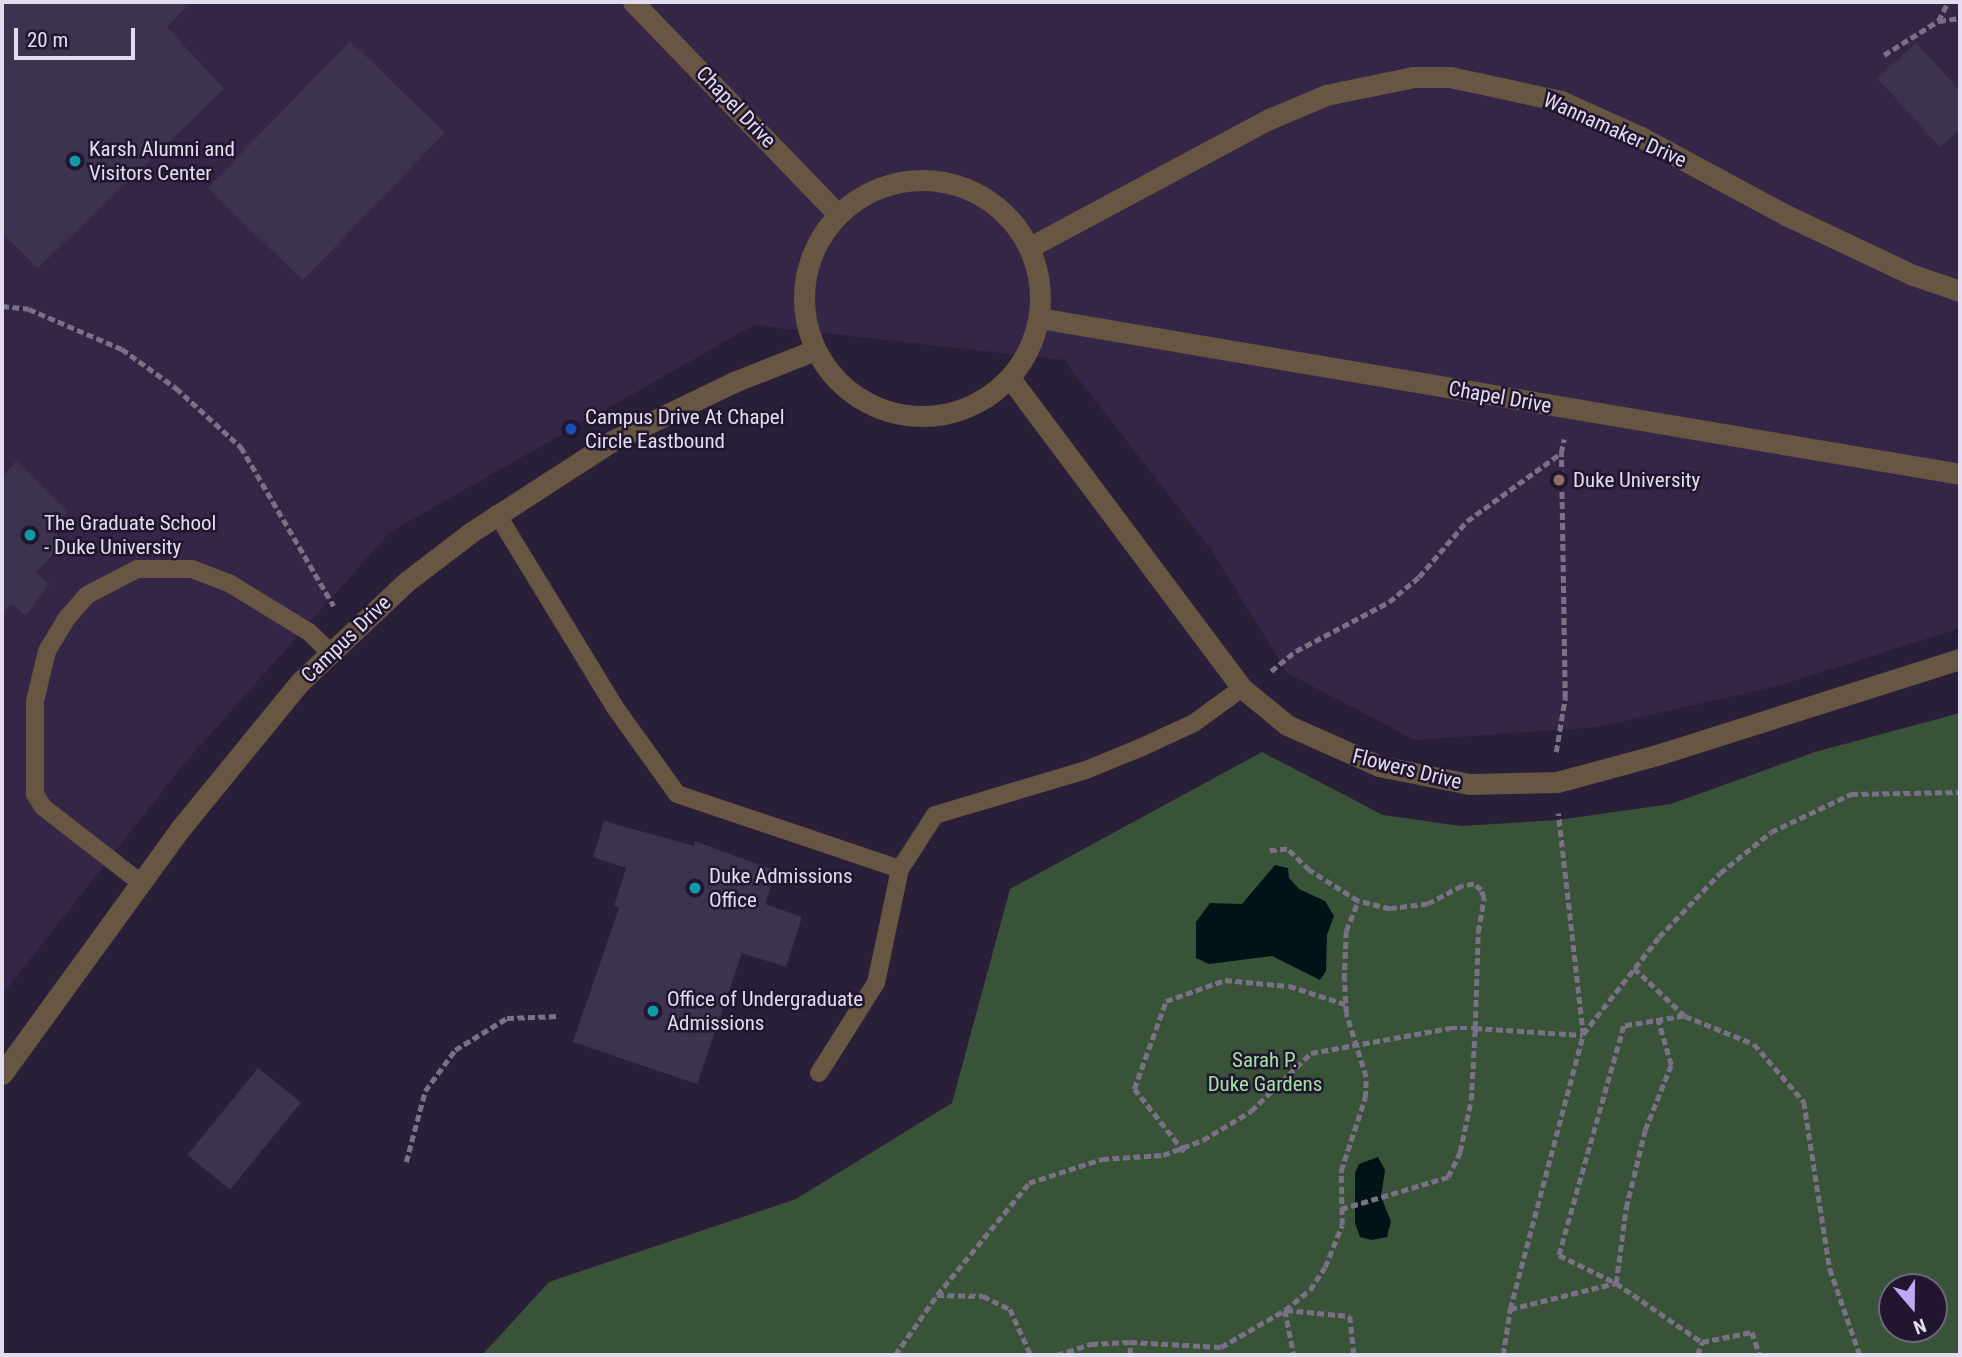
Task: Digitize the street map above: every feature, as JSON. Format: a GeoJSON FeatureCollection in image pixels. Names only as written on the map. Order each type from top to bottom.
{"type":"FeatureCollection","features":[{"type":"Feature","properties":{"kind":"street","name":"Chapel Drive"},"geometry":{"type":"LineString","coordinates":[[633,2],[838,214]]}},
{"type":"Feature","properties":{"kind":"street","name":"Wannamaker Drive"},"geometry":{"type":"LineString","coordinates":[[1030,247],[1269,119],[1326,95],[1414,77],[1450,77],[1561,101],[1641,137],[1788,216],[1913,275],[1960,291]]}},
{"type":"Feature","properties":{"kind":"street"},"geometry":{"type":"LineString","coordinates":[[905,181],[943,181],[978,194],[1009,216],[1030,247],[1041,282],[1039,318],[1029,350],[1010,378],[980,402],[944,415],[905,416],[868,404],[837,381],[815,350],[804,315],[805,278],[817,243],[838,214],[870,192],[905,181]]}},
{"type":"Feature","properties":{"kind":"street","name":"Chapel Drive"},"geometry":{"type":"LineString","coordinates":[[1039,318],[1960,474]]}},
{"type":"Feature","properties":{"kind":"street","name":"Campus Drive"},"geometry":{"type":"LineString","coordinates":[[2,1074],[180,829],[328,652],[406,582],[496,514],[612,441],[734,382],[815,350]]}},
{"type":"Feature","properties":{"kind":"street","name":"Flowers Drive"},"geometry":{"type":"LineString","coordinates":[[1010,378],[1242,688],[1287,725],[1346,754],[1431,779],[1511,785],[1557,782],[1618,766],[1960,659]]}},
{"type":"Feature","properties":{"kind":"lane"},"geometry":{"type":"LineString","coordinates":[[496,514],[614,706],[677,794],[900,869]]}},
{"type":"Feature","properties":{"kind":"lane"},"geometry":{"type":"LineString","coordinates":[[141,883],[43,807],[32,782],[35,701],[47,651],[68,618],[87,595],[137,569],[191,569],[229,583],[309,632],[328,652]]}},
{"type":"Feature","properties":{"kind":"lane"},"geometry":{"type":"LineString","coordinates":[[818,1073],[876,983],[900,869],[935,815],[1086,770],[1131,752],[1194,723],[1242,688]]}},
{"type":"Feature","properties":{"kind":"path"},"geometry":{"type":"LineString","coordinates":[[1938,21],[1948,2]]}},
{"type":"Feature","properties":{"kind":"path"},"geometry":{"type":"LineString","coordinates":[[1884,55],[1938,21],[1960,18]]}},
{"type":"Feature","properties":{"kind":"path"},"geometry":{"type":"LineString","coordinates":[[2,306],[29,309],[122,349],[186,396],[242,447],[334,606]]}},
{"type":"Feature","properties":{"kind":"path"},"geometry":{"type":"LineString","coordinates":[[1556,756],[1555,737],[1565,698],[1560,453],[1564,439]]}},
{"type":"Feature","properties":{"kind":"path"},"geometry":{"type":"LineString","coordinates":[[1271,671],[1296,651],[1389,602],[1419,577],[1467,521],[1560,453]]}},
{"type":"Feature","properties":{"kind":"path"},"geometry":{"type":"LineString","coordinates":[[1583,1035],[1634,968],[1720,873],[1772,832],[1852,794],[1960,792]]}},
{"type":"Feature","properties":{"kind":"path"},"geometry":{"type":"LineString","coordinates":[[1503,1355],[1510,1309],[1583,1035],[1558,808]]}},
{"type":"Feature","properties":{"kind":"path"},"geometry":{"type":"LineString","coordinates":[[1269,851],[1287,849],[1309,870],[1357,901],[1390,909],[1428,904],[1461,886],[1474,884],[1481,890],[1484,898],[1478,932],[1471,1100],[1460,1152],[1448,1177],[1340,1209]]}},
{"type":"Feature","properties":{"kind":"path"},"geometry":{"type":"LineString","coordinates":[[1057,1355],[1091,1344],[1130,1342],[1221,1347],[1285,1310],[1310,1290],[1325,1267],[1342,1224],[1340,1171],[1365,1098],[1366,1077],[1345,1004],[1346,931],[1357,901]]}},
{"type":"Feature","properties":{"kind":"path"},"geometry":{"type":"LineString","coordinates":[[1634,968],[1685,1016],[1754,1044],[1804,1102],[1830,1269],[1860,1355]]}},
{"type":"Feature","properties":{"kind":"path"},"geometry":{"type":"LineString","coordinates":[[1183,1150],[1134,1089],[1166,1001],[1225,980],[1289,986],[1345,1004]]}},
{"type":"Feature","properties":{"kind":"path"},"geometry":{"type":"LineString","coordinates":[[406,1162],[425,1091],[455,1050],[507,1018],[559,1016]]}},
{"type":"Feature","properties":{"kind":"path"},"geometry":{"type":"LineString","coordinates":[[1685,1016],[1624,1026],[1559,1255],[1616,1283],[1702,1342],[1752,1332],[1760,1355]]}},
{"type":"Feature","properties":{"kind":"path"},"geometry":{"type":"LineString","coordinates":[[1616,1283],[1626,1208],[1645,1130],[1671,1065],[1658,1020]]}},
{"type":"Feature","properties":{"kind":"path"},"geometry":{"type":"LineString","coordinates":[[895,1355],[937,1295],[1029,1183],[1102,1159],[1163,1155],[1183,1150],[1251,1111],[1311,1053],[1450,1028],[1583,1035]]}},
{"type":"Feature","properties":{"kind":"path"},"geometry":{"type":"LineString","coordinates":[[1510,1309],[1616,1283]]}},
{"type":"Feature","properties":{"kind":"path"},"geometry":{"type":"LineString","coordinates":[[937,1295],[982,1296],[1010,1309],[1031,1355]]}},
{"type":"Feature","properties":{"kind":"path"},"geometry":{"type":"LineString","coordinates":[[1285,1310],[1294,1355]]}},
{"type":"Feature","properties":{"kind":"path"},"geometry":{"type":"LineString","coordinates":[[1285,1310],[1350,1316],[1354,1355]]}},
{"type":"Feature","properties":{"kind":"path"},"geometry":{"type":"LineString","coordinates":[[1130,1342],[1130,1355]]}},
{"type":"Feature","properties":{"kind":"path"},"geometry":{"type":"LineString","coordinates":[[1697,1355],[1702,1342]]}},
{"type":"Feature","properties":{"kind":"shaded area","name":"Duke University"},"geometry":{"type":"Polygon","coordinates":[[[2,2],[1960,2],[1960,628],[1781,685],[1598,727],[1415,740],[1287,673],[1213,552],[1064,360],[754,325],[390,532],[183,765],[2,995],[2,2]]]}},
{"type":"Feature","properties":{"kind":"shaded area"},"geometry":{"type":"Polygon","coordinates":[[[1275,865],[1288,868],[1289,878],[1299,889],[1325,901],[1334,916],[1327,935],[1326,971],[1320,980],[1272,956],[1209,964],[1196,958],[1196,922],[1210,903],[1242,904],[1275,865]]]}},
{"type":"Feature","properties":{"kind":"shaded area"},"geometry":{"type":"Polygon","coordinates":[[[1378,1157],[1385,1170],[1381,1197],[1391,1221],[1387,1237],[1372,1240],[1360,1237],[1355,1223],[1355,1173],[1359,1164],[1378,1157]]]}},
{"type":"Feature","properties":{"kind":"green space","name":"Sarah P. Duke Gardens"},"geometry":{"type":"Polygon","coordinates":[[[1960,713],[1960,1355],[482,1355],[549,1282],[796,1199],[952,1103],[1010,889],[1262,752],[1383,815],[1461,826],[1558,820],[1671,804],[1815,752],[1960,713]]]}},
{"type":"Feature","properties":{"kind":"building","name":"Karsh Alumni and Visitors Center"},"geometry":{"type":"Polygon","coordinates":[[[2,2],[191,2],[167,27],[224,89],[38,268],[2,233],[2,2]]]}},
{"type":"Feature","properties":{"kind":"building"},"geometry":{"type":"Polygon","coordinates":[[[350,41],[445,133],[303,280],[208,188],[350,41]]]}},
{"type":"Feature","properties":{"kind":"building"},"geometry":{"type":"Polygon","coordinates":[[[1916,43],[1960,91],[1960,129],[1940,147],[1877,78],[1916,43]]]}},
{"type":"Feature","properties":{"kind":"building","name":"The Graduate School - Duke University"},"geometry":{"type":"Polygon","coordinates":[[[16,461],[68,511],[52,530],[64,541],[36,573],[49,584],[26,616],[11,603],[2,615],[2,478],[16,461]]]}},
{"type":"Feature","properties":{"kind":"building"},"geometry":{"type":"Polygon","coordinates":[[[604,821],[694,846],[695,841],[776,871],[765,904],[802,917],[786,967],[742,953],[697,1084],[573,1042],[619,908],[614,906],[626,868],[593,857],[604,821]]]}},
{"type":"Feature","properties":{"kind":"building"},"geometry":{"type":"Polygon","coordinates":[[[258,1068],[301,1103],[230,1190],[188,1155],[258,1068]]]}},
{"type":"Feature","properties":{"kind":"place","name":"Karsh Alumni and Visitors Center"},"geometry":{"type":"Point","coordinates":[75,161]}},
{"type":"Feature","properties":{"kind":"place","name":"Campus Drive At Chapel Circle Eastbound"},"geometry":{"type":"Point","coordinates":[571,429]}},
{"type":"Feature","properties":{"kind":"place","name":"Duke University"},"geometry":{"type":"Point","coordinates":[1559,480]}},
{"type":"Feature","properties":{"kind":"place","name":"The Graduate School - Duke University"},"geometry":{"type":"Point","coordinates":[30,535]}},
{"type":"Feature","properties":{"kind":"place","name":"Duke Admissions Office"},"geometry":{"type":"Point","coordinates":[695,888]}},
{"type":"Feature","properties":{"kind":"place","name":"Office of Undergraduate Admissions"},"geometry":{"type":"Point","coordinates":[653,1011]}}]}
